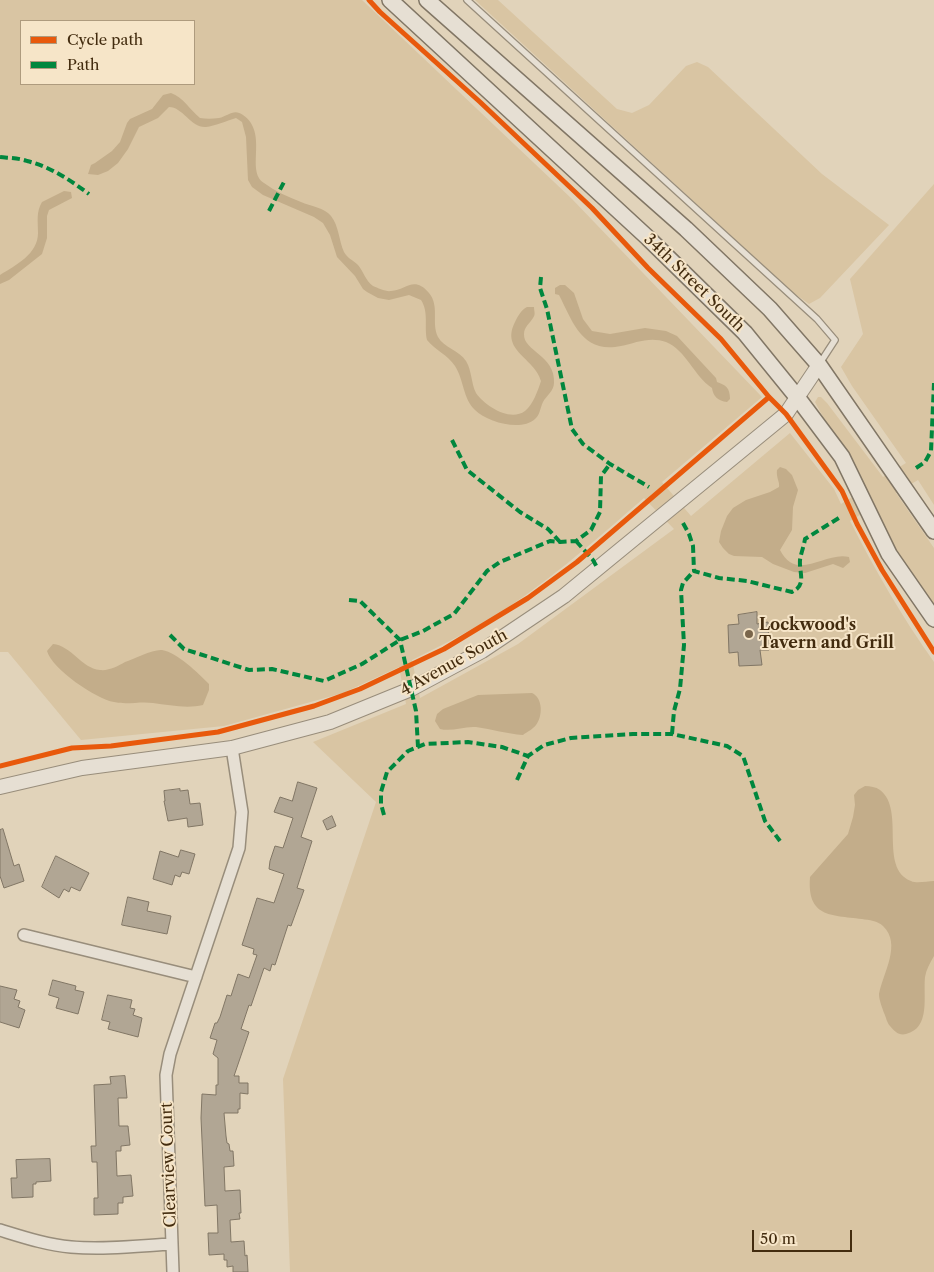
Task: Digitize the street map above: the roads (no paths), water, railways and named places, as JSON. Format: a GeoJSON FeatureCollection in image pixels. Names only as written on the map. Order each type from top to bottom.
{"type":"FeatureCollection","features":[{"type":"Feature","properties":{"kind":"main road","name":"34th Street South"},"geometry":{"type":"LineString","coordinates":[[390,0],[648,238],[745,333],[797,397],[842,457],[889,554],[934,619]]}},
{"type":"Feature","properties":{"kind":"main road","name":"34th Street South"},"geometry":{"type":"LineString","coordinates":[[427,0],[686,228],[770,309],[819,365],[934,531]]}},
{"type":"Feature","properties":{"kind":"street","name":"4 Avenue South"},"geometry":{"type":"LineString","coordinates":[[0,787],[82,768],[232,748],[330,722],[411,689],[482,651],[564,596],[598,569],[786,414],[819,365]]}},
{"type":"Feature","properties":{"kind":"street","name":"Clearview Court"},"geometry":{"type":"LineString","coordinates":[[0,1230],[26,1238],[70,1247],[114,1248],[172,1244],[166,1074],[170,1054],[239,848],[242,812],[232,748]]}},
{"type":"Feature","properties":{"kind":"street"},"geometry":{"type":"LineString","coordinates":[[24,936],[196,977]]}},
{"type":"Feature","properties":{"kind":"street"},"geometry":{"type":"LineString","coordinates":[[172,1244],[172,1272]]}},
{"type":"Feature","properties":{"kind":"lane"},"geometry":{"type":"LineString","coordinates":[[467,0],[817,319],[835,340],[819,365]]}},
{"type":"Feature","properties":{"kind":"place","name":"Lockwood's Tavern and Grill"},"geometry":{"type":"Point","coordinates":[749,634]}}]}
